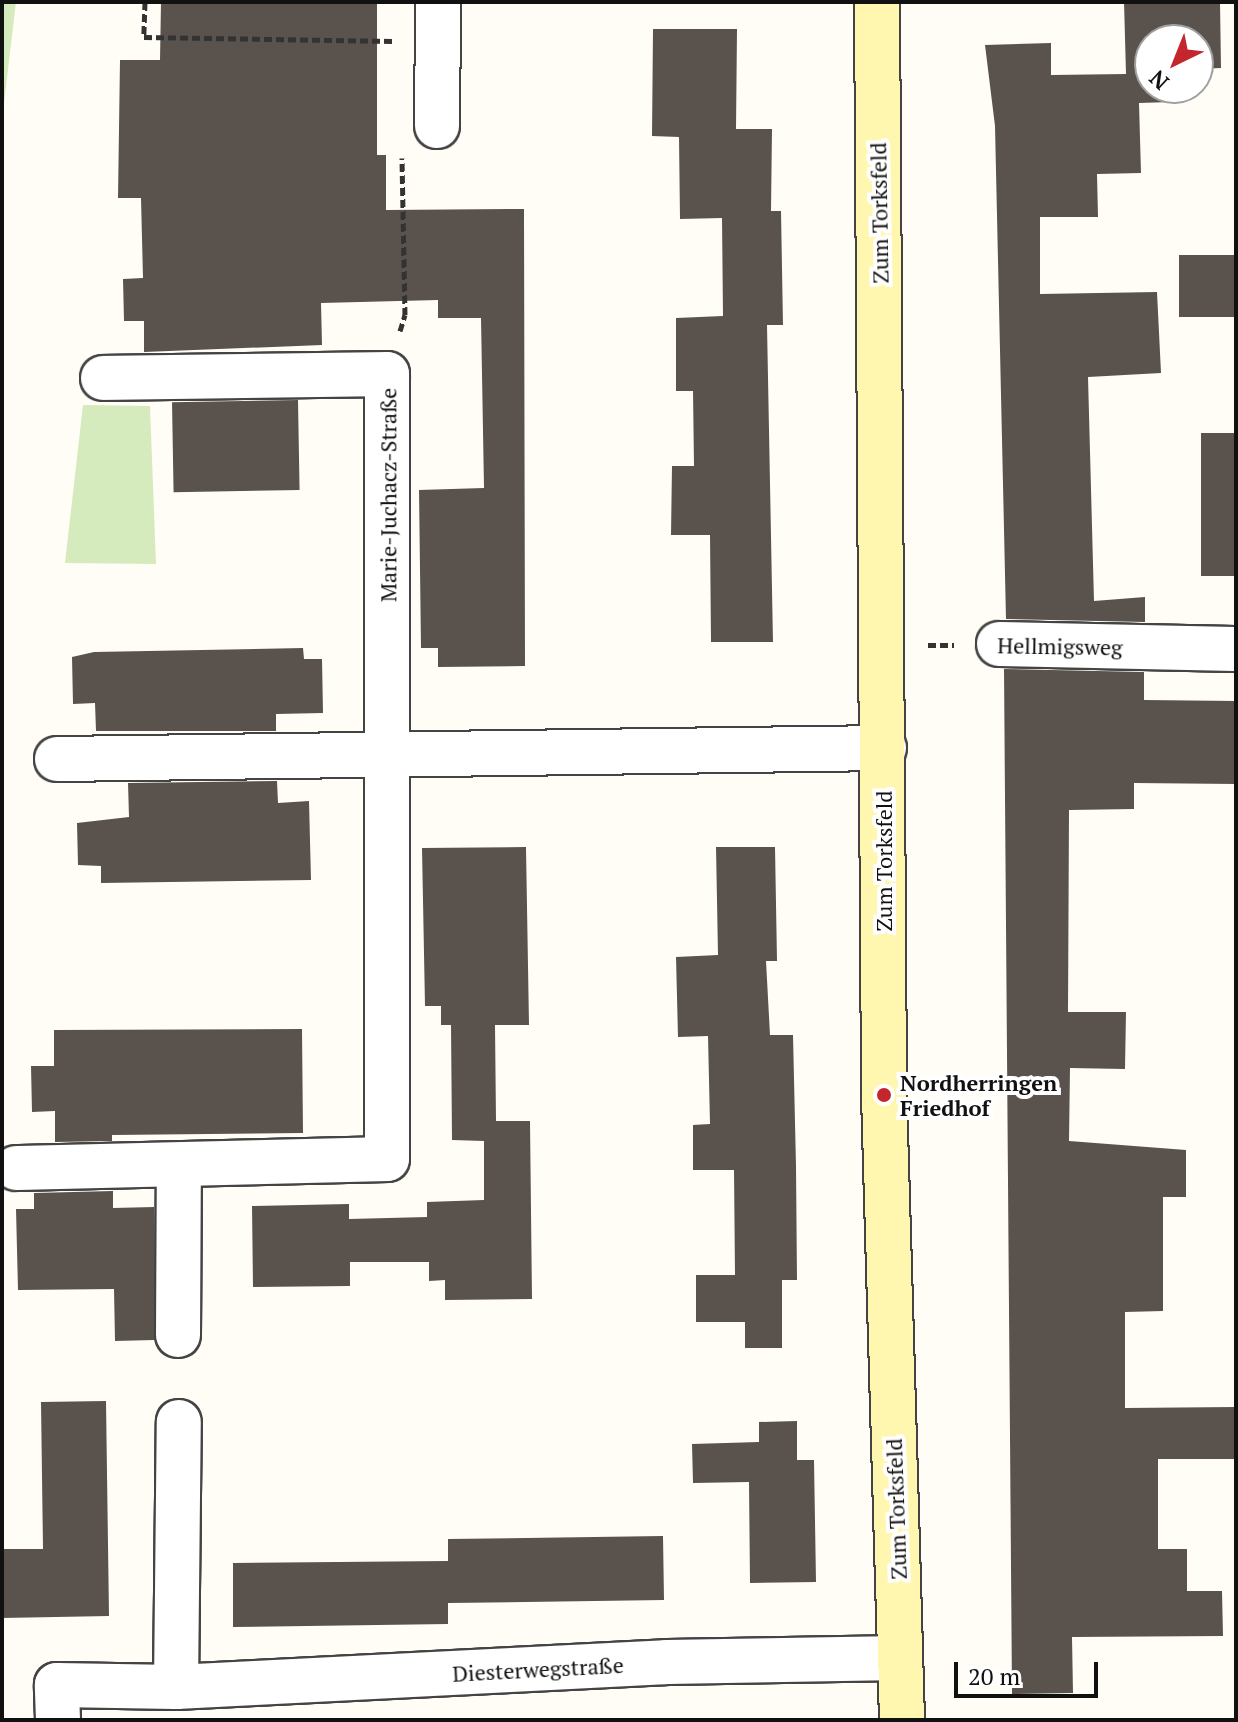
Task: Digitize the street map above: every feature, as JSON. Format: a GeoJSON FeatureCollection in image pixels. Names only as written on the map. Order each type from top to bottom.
{"type":"FeatureCollection","features":[{"type":"Feature","properties":{"kind":"main road","name":"Zum Torksfeld"},"geometry":{"type":"LineString","coordinates":[[877,2],[884,646],[884,1095],[902,1720]]}},
{"type":"Feature","properties":{"kind":"street"},"geometry":{"type":"LineString","coordinates":[[420,134],[438,22]]}},
{"type":"Feature","properties":{"kind":"street","name":"Marie-Juchacz-Straße"},"geometry":{"type":"LineString","coordinates":[[16,1168],[387,1159],[390,755],[387,374],[103,378]]}},
{"type":"Feature","properties":{"kind":"street","name":"Hellmigsweg"},"geometry":{"type":"LineString","coordinates":[[999,644],[1236,649]]}},
{"type":"Feature","properties":{"kind":"street"},"geometry":{"type":"LineString","coordinates":[[57,759],[884,748]]}},
{"type":"Feature","properties":{"kind":"street"},"geometry":{"type":"LineString","coordinates":[[178,1335],[179,1165]]}},
{"type":"Feature","properties":{"kind":"street"},"geometry":{"type":"LineString","coordinates":[[176,1687],[179,1422]]}},
{"type":"Feature","properties":{"kind":"street","name":"Diesterwegstraße"},"geometry":{"type":"LineString","coordinates":[[58,1720],[57,1685],[176,1687],[667,1662],[900,1658]]}},
{"type":"Feature","properties":{"kind":"path"},"geometry":{"type":"LineString","coordinates":[[145,2],[144,37],[438,22]]}},
{"type":"Feature","properties":{"kind":"path"},"geometry":{"type":"LineString","coordinates":[[387,374],[405,315],[420,134]]}},
{"type":"Feature","properties":{"kind":"path","name":"Hellmigsweg"},"geometry":{"type":"LineString","coordinates":[[884,646],[999,644]]}},
{"type":"Feature","properties":{"kind":"green space"},"geometry":{"type":"Polygon","coordinates":[[[2,2],[16,2],[2,120],[2,2]]]}},
{"type":"Feature","properties":{"kind":"green space"},"geometry":{"type":"Polygon","coordinates":[[[83,405],[150,406],[156,564],[65,563],[83,405]]]}},
{"type":"Feature","properties":{"kind":"building"},"geometry":{"type":"Polygon","coordinates":[[[161,2],[377,2],[377,155],[386,155],[386,210],[524,209],[525,666],[438,667],[438,648],[421,648],[419,490],[484,488],[481,318],[438,318],[438,300],[321,303],[322,345],[144,352],[144,321],[124,321],[123,279],[143,278],[141,198],[118,198],[120,60],[160,60],[161,2]]]}},
{"type":"Feature","properties":{"kind":"building"},"geometry":{"type":"Polygon","coordinates":[[[1124,2],[1220,2],[1221,68],[1214,68],[1214,24],[1134,24],[1134,104],[1139,104],[1141,173],[1097,174],[1098,217],[1040,217],[1040,294],[1157,292],[1161,373],[1088,377],[1094,601],[1145,597],[1145,622],[1006,619],[995,126],[985,45],[1051,43],[1051,75],[1126,74],[1124,2]]]}},
{"type":"Feature","properties":{"kind":"building"},"geometry":{"type":"Polygon","coordinates":[[[653,29],[737,29],[736,129],[772,129],[771,211],[781,211],[783,325],[767,325],[773,642],[711,642],[710,535],[671,535],[672,466],[694,466],[693,391],[676,391],[676,318],[723,316],[722,218],[680,219],[679,137],[652,136],[653,29]]]}},
{"type":"Feature","properties":{"kind":"building"},"geometry":{"type":"Polygon","coordinates":[[[1179,255],[1236,255],[1236,317],[1179,317],[1179,255]]]}},
{"type":"Feature","properties":{"kind":"building"},"geometry":{"type":"Polygon","coordinates":[[[298,400],[300,490],[174,492],[172,402],[298,400]]]}},
{"type":"Feature","properties":{"kind":"building"},"geometry":{"type":"Polygon","coordinates":[[[1201,433],[1236,433],[1236,576],[1201,576],[1201,433]]]}},
{"type":"Feature","properties":{"kind":"building"},"geometry":{"type":"Polygon","coordinates":[[[303,648],[304,659],[322,659],[323,713],[276,714],[276,731],[96,731],[95,703],[73,704],[72,657],[94,652],[303,648]]]}},
{"type":"Feature","properties":{"kind":"building"},"geometry":{"type":"Polygon","coordinates":[[[1004,669],[1144,672],[1144,700],[1236,701],[1236,784],[1134,783],[1134,809],[1069,810],[1068,1012],[1126,1012],[1125,1069],[1070,1068],[1069,1141],[1186,1150],[1186,1197],[1163,1197],[1163,1311],[1125,1312],[1125,1408],[1236,1407],[1236,1459],[1158,1459],[1158,1549],[1187,1549],[1187,1591],[1222,1591],[1223,1636],[1072,1637],[1073,1693],[1012,1694],[1004,669]]]}},
{"type":"Feature","properties":{"kind":"building"},"geometry":{"type":"Polygon","coordinates":[[[277,781],[278,803],[309,801],[311,880],[101,883],[101,866],[78,865],[77,823],[129,817],[128,783],[277,781]]]}},
{"type":"Feature","properties":{"kind":"building"},"geometry":{"type":"Polygon","coordinates":[[[526,847],[529,1025],[495,1025],[496,1121],[530,1121],[532,1299],[445,1300],[445,1280],[429,1281],[429,1262],[350,1262],[350,1286],[253,1287],[252,1206],[349,1204],[349,1219],[427,1217],[427,1202],[484,1200],[484,1141],[452,1140],[451,1025],[441,1025],[441,1006],[425,1006],[422,848],[526,847]]]}},
{"type":"Feature","properties":{"kind":"building"},"geometry":{"type":"Polygon","coordinates":[[[716,847],[775,847],[777,961],[766,961],[770,1035],[793,1035],[796,1166],[797,1280],[782,1280],[782,1348],[745,1348],[745,1322],[696,1322],[696,1275],[735,1275],[734,1170],[693,1170],[693,1125],[710,1124],[708,1036],[678,1037],[676,957],[718,955],[716,847]]]}},
{"type":"Feature","properties":{"kind":"building"},"geometry":{"type":"Polygon","coordinates":[[[302,1029],[303,1133],[112,1135],[112,1141],[55,1142],[55,1111],[32,1112],[31,1066],[54,1066],[54,1030],[302,1029]]]}},
{"type":"Feature","properties":{"kind":"building"},"geometry":{"type":"Polygon","coordinates":[[[113,1191],[113,1208],[154,1207],[154,1340],[115,1341],[114,1289],[18,1290],[16,1209],[34,1209],[34,1193],[113,1191]]]}},
{"type":"Feature","properties":{"kind":"building"},"geometry":{"type":"Polygon","coordinates":[[[106,1401],[109,1616],[2,1618],[2,1549],[43,1549],[41,1402],[106,1401]]]}},
{"type":"Feature","properties":{"kind":"building"},"geometry":{"type":"Polygon","coordinates":[[[797,1421],[797,1460],[814,1460],[816,1582],[750,1583],[749,1482],[693,1483],[692,1444],[759,1442],[759,1422],[797,1421]]]}},
{"type":"Feature","properties":{"kind":"building"},"geometry":{"type":"Polygon","coordinates":[[[663,1536],[664,1600],[448,1603],[448,1624],[233,1627],[233,1563],[448,1561],[448,1539],[663,1536]]]}},
{"type":"Feature","properties":{"kind":"place","name":"Nordherringen Friedhof"},"geometry":{"type":"Point","coordinates":[884,1095]}}]}
